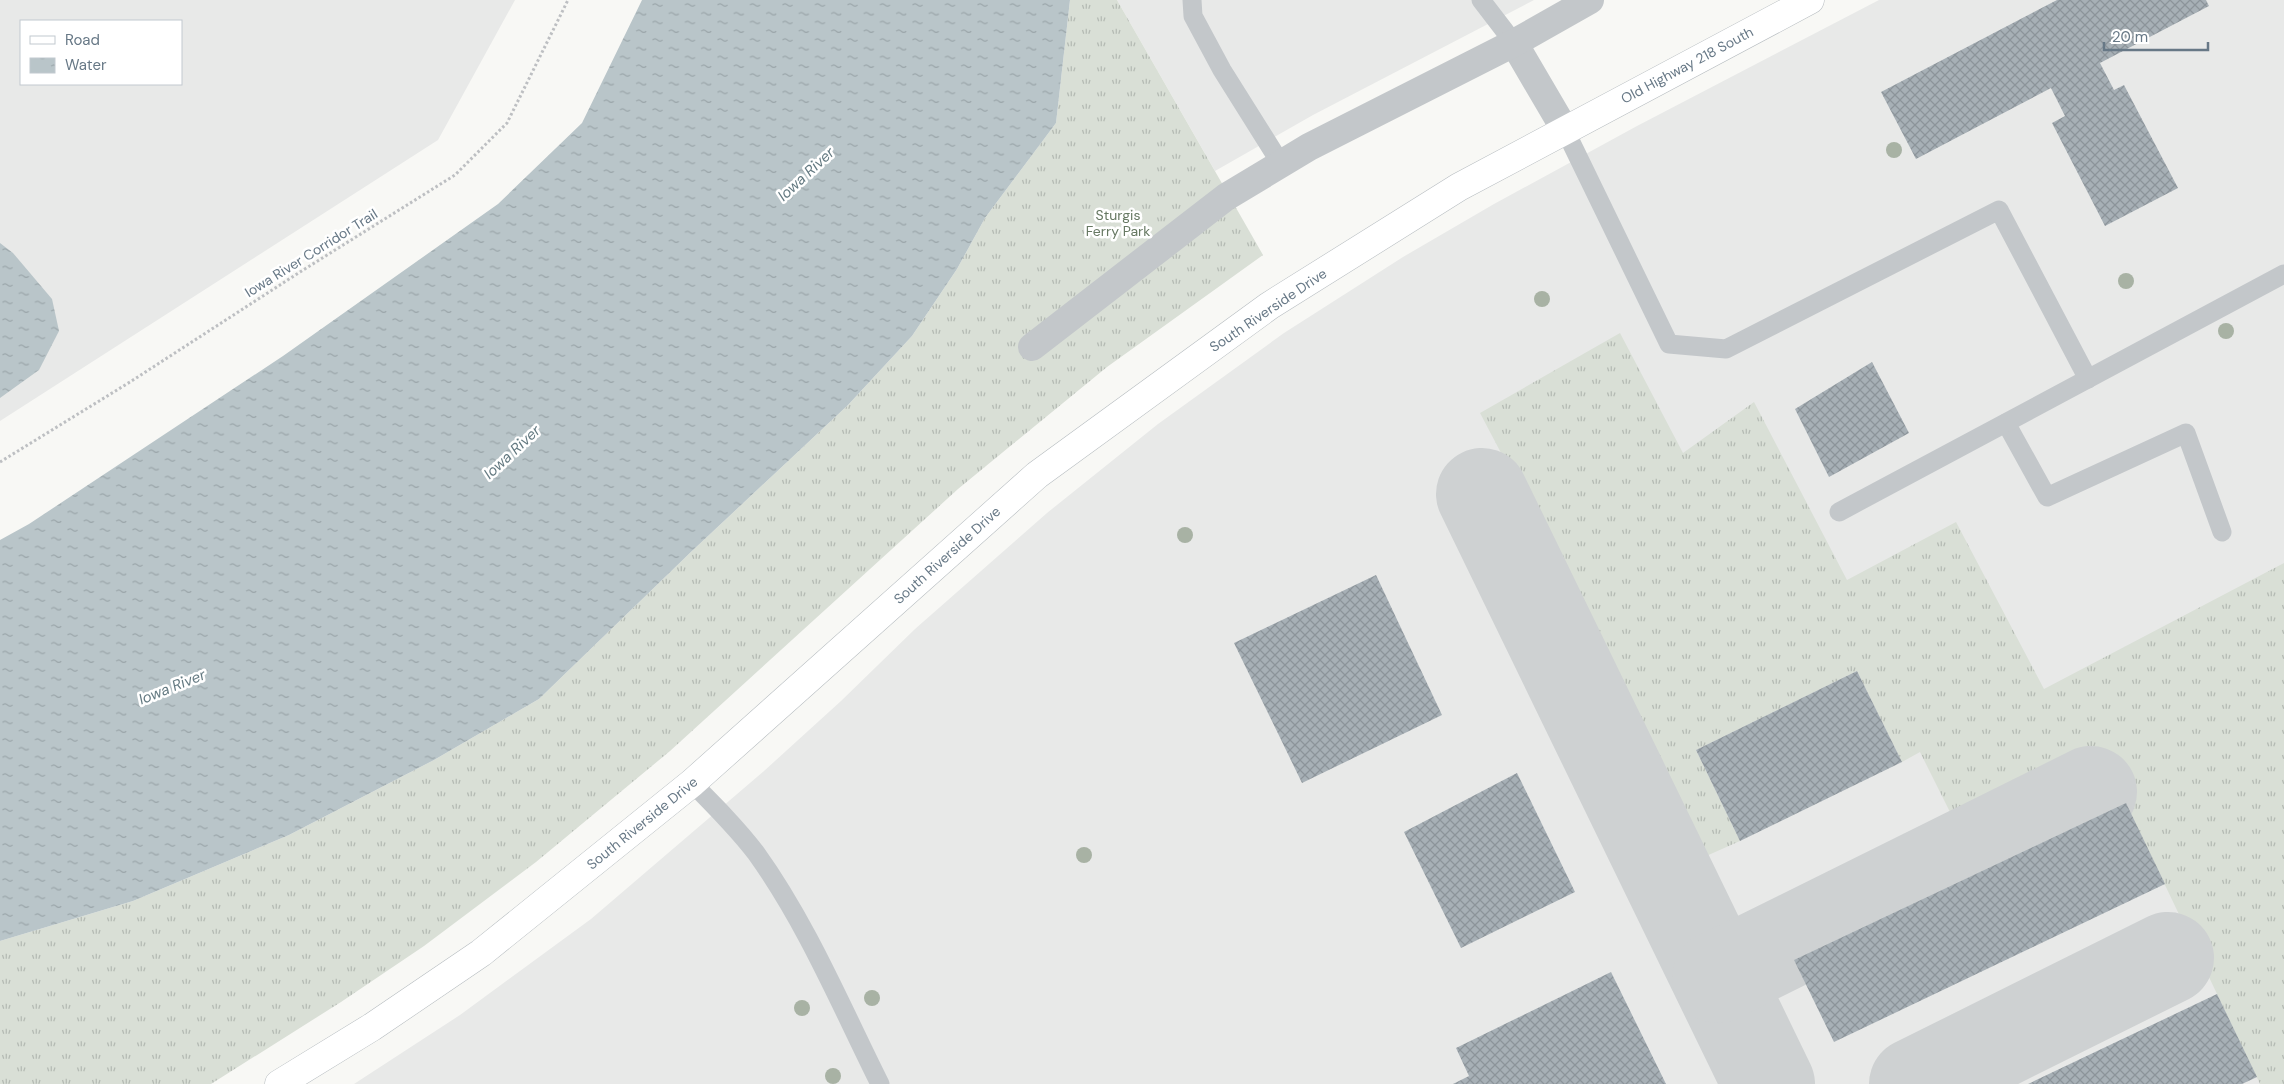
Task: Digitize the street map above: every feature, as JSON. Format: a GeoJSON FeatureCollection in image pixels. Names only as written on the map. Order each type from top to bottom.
{"type":"FeatureCollection","features":[{"type":"Feature","properties":{"kind":"main road","name":"Old Highway 218 South"},"geometry":{"type":"LineString","coordinates":[[1564,130],[1810,0]]}},
{"type":"Feature","properties":{"kind":"main road","name":"South Riverside Drive"},"geometry":{"type":"LineString","coordinates":[[279,1084],[372,1027],[481,952],[692,783],[1037,475],[1269,306],[1459,187],[1564,130]]}},
{"type":"Feature","properties":{"kind":"street"},"geometry":{"type":"LineString","coordinates":[[1032,347],[1226,197],[1309,147],[1514,43],[1590,0]]}},
{"type":"Feature","properties":{"kind":"street"},"geometry":{"type":"LineString","coordinates":[[1514,43],[1564,130]]}},
{"type":"Feature","properties":{"kind":"lane"},"geometry":{"type":"LineString","coordinates":[[1192,0],[1193,16],[1222,70],[1281,164]]}},
{"type":"Feature","properties":{"kind":"lane"},"geometry":{"type":"LineString","coordinates":[[1481,0],[1514,43]]}},
{"type":"Feature","properties":{"kind":"lane"},"geometry":{"type":"LineString","coordinates":[[1564,130],[1669,344],[1726,349],[1999,210],[2088,379]]}},
{"type":"Feature","properties":{"kind":"lane"},"geometry":{"type":"LineString","coordinates":[[1839,512],[2284,274]]}},
{"type":"Feature","properties":{"kind":"lane"},"geometry":{"type":"LineString","coordinates":[[2006,423],[2047,497],[2186,432],[2222,532]]}},
{"type":"Feature","properties":{"kind":"lane"},"geometry":{"type":"LineString","coordinates":[[692,783],[755,852],[787,901],[880,1084]]}},
{"type":"Feature","properties":{"kind":"path","name":"Iowa River Corridor Trail"},"geometry":{"type":"LineString","coordinates":[[0,462],[455,176],[507,123],[568,0]]}},
{"type":"Feature","properties":{"kind":"shaded area"},"geometry":{"type":"Polygon","coordinates":[[[0,0],[515,0],[438,140],[0,421],[0,0]]]}},
{"type":"Feature","properties":{"kind":"shaded area"},"geometry":{"type":"Polygon","coordinates":[[[1117,0],[1534,0],[1313,115],[1215,171],[1117,0]]]}},
{"type":"Feature","properties":{"kind":"shaded area"},"geometry":{"type":"Polygon","coordinates":[[[1879,0],[2284,0],[2284,1084],[354,1084],[460,1015],[591,919],[764,771],[841,701],[915,629],[1047,513],[1158,424],[1284,333],[1403,257],[1494,204],[1637,126],[1879,0]]]}},
{"type":"Feature","properties":{"kind":"green space","name":"Sturgis Ferry Park"},"geometry":{"type":"Polygon","coordinates":[[[1070,0],[1117,0],[1263,255],[1107,367],[958,489],[670,751],[536,862],[424,946],[341,1002],[211,1084],[0,1084],[0,941],[133,901],[289,835],[434,760],[539,699],[692,551],[848,405],[912,336],[957,269],[985,218],[1056,123],[1070,0]]]}},
{"type":"Feature","properties":{"kind":"green space"},"geometry":{"type":"Polygon","coordinates":[[[1620,333],[1683,453],[1754,402],[1847,580],[1956,522],[2044,689],[2284,563],[2284,1084],[2260,1084],[2101,751],[1955,822],[1920,752],[1902,762],[1857,671],[1696,750],[1740,841],[1695,861],[1500,451],[1480,413],[1620,333]]]}},
{"type":"Feature","properties":{"kind":"water","name":"Iowa River"},"geometry":{"type":"Polygon","coordinates":[[[642,0],[1070,0],[1056,123],[985,218],[957,269],[912,336],[848,405],[692,551],[539,699],[434,760],[289,835],[133,901],[0,941],[0,540],[29,524],[283,356],[498,204],[582,123],[642,0]]]}},
{"type":"Feature","properties":{"kind":"water"},"geometry":{"type":"Polygon","coordinates":[[[0,243],[13,253],[52,299],[59,331],[39,370],[0,398],[0,243]]]}},
{"type":"Feature","properties":{"kind":"building"},"geometry":{"type":"Polygon","coordinates":[[[2057,0],[2206,0],[2209,6],[2100,63],[2114,90],[2124,85],[2178,188],[2105,226],[2052,123],[2065,116],[2051,88],[1916,159],[1881,92],[2057,0]]]}},
{"type":"Feature","properties":{"kind":"building"},"geometry":{"type":"Polygon","coordinates":[[[1872,362],[1909,433],[1829,477],[1795,409],[1872,362]]]}},
{"type":"Feature","properties":{"kind":"building"},"geometry":{"type":"Polygon","coordinates":[[[1376,575],[1442,715],[1302,783],[1234,643],[1376,575]]]}},
{"type":"Feature","properties":{"kind":"building"},"geometry":{"type":"Polygon","coordinates":[[[1857,671],[1902,762],[1740,841],[1696,750],[1857,671]]]}},
{"type":"Feature","properties":{"kind":"building"},"geometry":{"type":"Polygon","coordinates":[[[1517,773],[1575,892],[1461,948],[1404,832],[1517,773]]]}},
{"type":"Feature","properties":{"kind":"building"},"geometry":{"type":"Polygon","coordinates":[[[2126,803],[2165,884],[1834,1042],[1794,960],[2126,803]]]}},
{"type":"Feature","properties":{"kind":"building"},"geometry":{"type":"Polygon","coordinates":[[[1611,972],[1666,1084],[1453,1084],[1469,1076],[1456,1048],[1611,972]]]}},
{"type":"Feature","properties":{"kind":"building"},"geometry":{"type":"Polygon","coordinates":[[[2217,994],[2257,1077],[2242,1084],[2028,1084],[2217,994]]]}},
{"type":"Feature","properties":{"kind":"taxiway"},"geometry":{"type":"LineString","coordinates":[[1482,494],[1769,1084]]}},
{"type":"Feature","properties":{"kind":"taxiway"},"geometry":{"type":"LineString","coordinates":[[1718,977],[2091,792]]}},
{"type":"Feature","properties":{"kind":"taxiway"},"geometry":{"type":"LineString","coordinates":[[1915,1084],[2168,958]]}}]}
